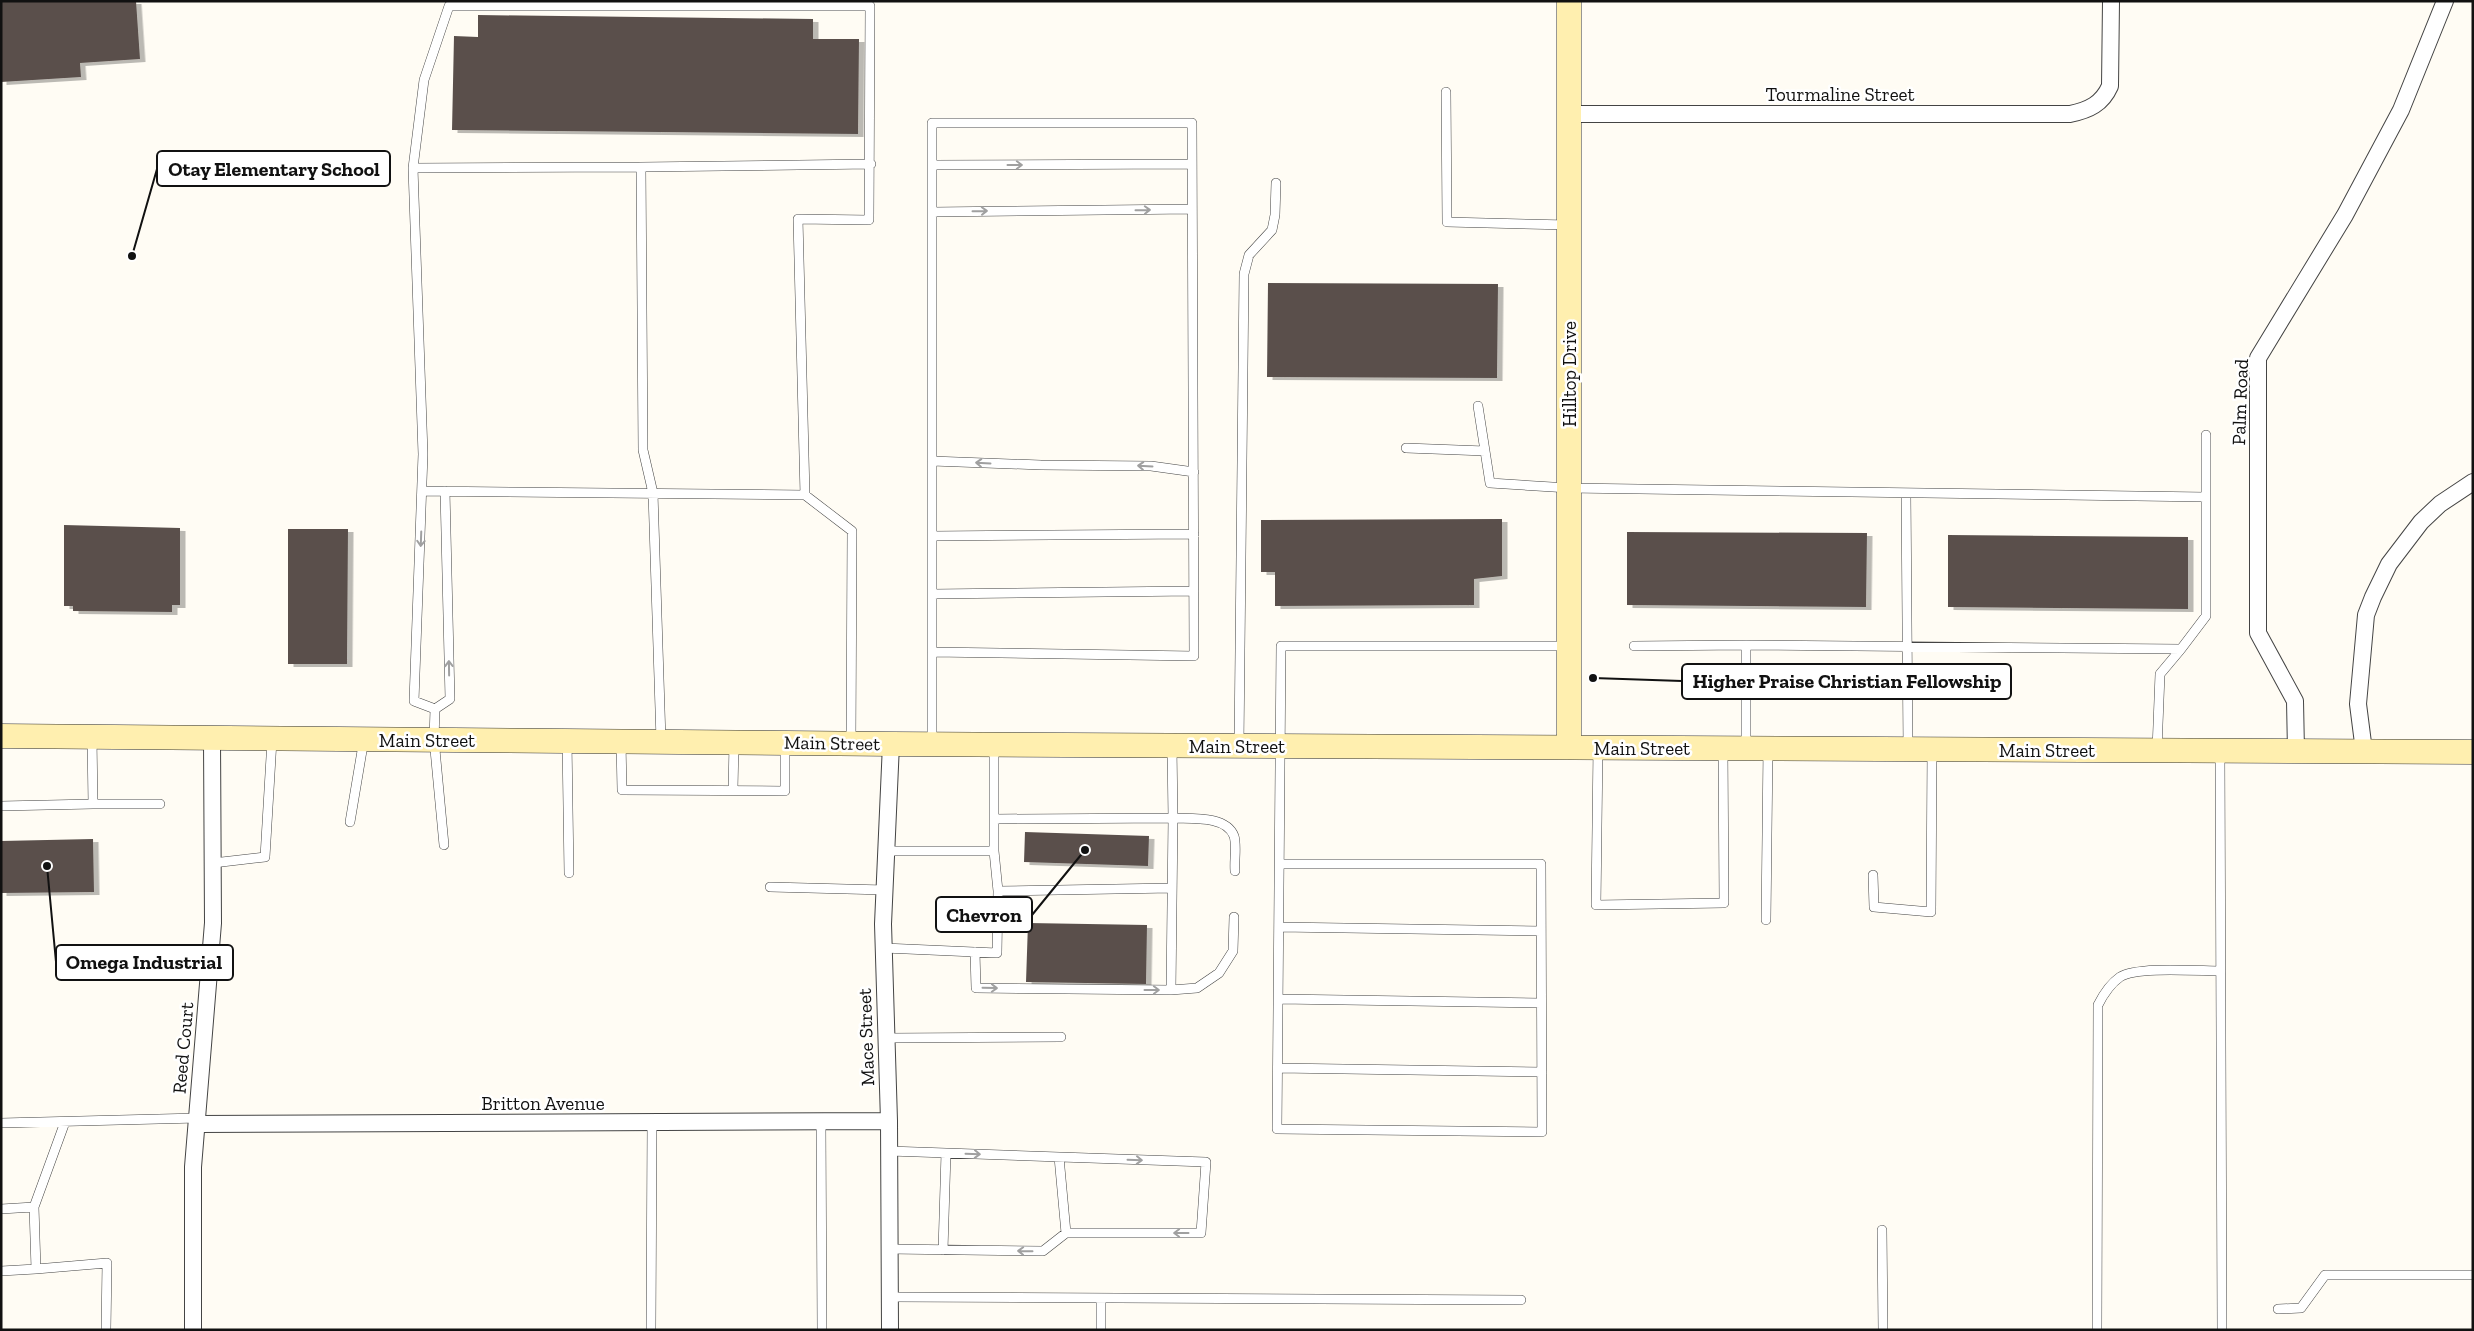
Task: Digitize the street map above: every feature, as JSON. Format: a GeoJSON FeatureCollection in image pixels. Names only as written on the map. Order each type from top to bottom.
{"type":"FeatureCollection","features":[{"type":"Feature","properties":{"kind":"main road","name":"Hilltop Drive"},"geometry":{"type":"LineString","coordinates":[[1568,1],[1568,747]]}},
{"type":"Feature","properties":{"kind":"main road","name":"Main Street"},"geometry":{"type":"LineString","coordinates":[[1,736],[851,744],[2473,752]]}},
{"type":"Feature","properties":{"kind":"street","name":"Tourmaline Street"},"geometry":{"type":"LineString","coordinates":[[1568,114],[2070,114],[2089,110],[2106,96],[2110,86],[2111,1]]}},
{"type":"Feature","properties":{"kind":"street","name":"Palm Road"},"geometry":{"type":"LineString","coordinates":[[2296,751],[2295,701],[2258,633],[2258,358],[2345,215],[2401,110],[2446,1]]}},
{"type":"Feature","properties":{"kind":"street"},"geometry":{"type":"LineString","coordinates":[[2364,751],[2358,704],[2366,615],[2372,597],[2389,564],[2421,522],[2440,504],[2473,482]]}},
{"type":"Feature","properties":{"kind":"street","name":"Reed Court"},"geometry":{"type":"LineString","coordinates":[[193,1330],[193,1167],[214,923],[212,738]]}},
{"type":"Feature","properties":{"kind":"street","name":"Mace Street"},"geometry":{"type":"LineString","coordinates":[[890,1330],[889,1121],[884,948],[891,744]]}},
{"type":"Feature","properties":{"kind":"street","name":"Britton Avenue"},"geometry":{"type":"LineString","coordinates":[[198,1121],[889,1121]]}},
{"type":"Feature","properties":{"kind":"lane"},"geometry":{"type":"LineString","coordinates":[[435,709],[414,701],[423,454],[413,168],[424,80],[449,6],[870,6],[871,164],[869,220],[798,219],[805,494]]}},
{"type":"Feature","properties":{"kind":"lane"},"geometry":{"type":"LineString","coordinates":[[1446,92],[1446,222],[1568,225]]}},
{"type":"Feature","properties":{"kind":"lane"},"geometry":{"type":"LineString","coordinates":[[932,652],[1194,656],[1192,123],[932,123],[932,165],[932,212],[932,461],[932,536],[932,594],[932,652],[932,744]]}},
{"type":"Feature","properties":{"kind":"lane"},"geometry":{"type":"LineString","coordinates":[[413,168],[871,164]]}},
{"type":"Feature","properties":{"kind":"lane"},"geometry":{"type":"LineString","coordinates":[[932,165],[1192,164]]}},
{"type":"Feature","properties":{"kind":"lane"},"geometry":{"type":"LineString","coordinates":[[641,167],[643,450],[653,493],[661,742]]}},
{"type":"Feature","properties":{"kind":"lane"},"geometry":{"type":"LineString","coordinates":[[1239,745],[1244,274],[1249,255],[1272,230],[1275,215],[1276,183]]}},
{"type":"Feature","properties":{"kind":"lane"},"geometry":{"type":"LineString","coordinates":[[932,212],[1192,209]]}},
{"type":"Feature","properties":{"kind":"lane"},"geometry":{"type":"LineString","coordinates":[[1478,406],[1490,483],[1568,488],[2206,498]]}},
{"type":"Feature","properties":{"kind":"lane"},"geometry":{"type":"LineString","coordinates":[[2157,750],[2160,674],[2206,616],[2206,435]]}},
{"type":"Feature","properties":{"kind":"lane"},"geometry":{"type":"LineString","coordinates":[[1406,448],[1485,451]]}},
{"type":"Feature","properties":{"kind":"lane"},"geometry":{"type":"LineString","coordinates":[[932,461],[1041,465],[1151,466],[1194,472]]}},
{"type":"Feature","properties":{"kind":"lane"},"geometry":{"type":"LineString","coordinates":[[422,490],[805,494],[852,531],[851,744]]}},
{"type":"Feature","properties":{"kind":"lane"},"geometry":{"type":"LineString","coordinates":[[435,709],[450,699],[445,491]]}},
{"type":"Feature","properties":{"kind":"lane"},"geometry":{"type":"LineString","coordinates":[[1906,493],[1908,749]]}},
{"type":"Feature","properties":{"kind":"lane"},"geometry":{"type":"LineString","coordinates":[[932,536],[1194,534]]}},
{"type":"Feature","properties":{"kind":"lane"},"geometry":{"type":"LineString","coordinates":[[932,594],[1194,592]]}},
{"type":"Feature","properties":{"kind":"lane"},"geometry":{"type":"LineString","coordinates":[[1634,646],[1746,645],[2181,649]]}},
{"type":"Feature","properties":{"kind":"lane"},"geometry":{"type":"LineString","coordinates":[[1746,645],[1746,748],[1766,920]]}},
{"type":"Feature","properties":{"kind":"lane"},"geometry":{"type":"LineString","coordinates":[[1280,864],[1541,864],[1542,1132],[1278,1129],[1280,746],[1282,646],[1568,646]]}},
{"type":"Feature","properties":{"kind":"lane"},"geometry":{"type":"LineString","coordinates":[[435,709],[434,739],[444,844]]}},
{"type":"Feature","properties":{"kind":"lane"},"geometry":{"type":"LineString","coordinates":[[92,737],[93,804]]}},
{"type":"Feature","properties":{"kind":"lane"},"geometry":{"type":"LineString","coordinates":[[213,863],[266,857],[272,738]]}},
{"type":"Feature","properties":{"kind":"lane"},"geometry":{"type":"LineString","coordinates":[[350,822],[364,739]]}},
{"type":"Feature","properties":{"kind":"lane"},"geometry":{"type":"LineString","coordinates":[[567,741],[569,873]]}},
{"type":"Feature","properties":{"kind":"lane"},"geometry":{"type":"LineString","coordinates":[[621,741],[622,790],[785,791],[785,743]]}},
{"type":"Feature","properties":{"kind":"lane"},"geometry":{"type":"LineString","coordinates":[[733,790],[734,742]]}},
{"type":"Feature","properties":{"kind":"lane"},"geometry":{"type":"LineString","coordinates":[[884,948],[997,954],[998,891],[994,851],[994,744]]}},
{"type":"Feature","properties":{"kind":"lane"},"geometry":{"type":"LineString","coordinates":[[1172,745],[1172,990]]}},
{"type":"Feature","properties":{"kind":"lane"},"geometry":{"type":"LineString","coordinates":[[1598,748],[1596,905],[1724,903],[1746,748]]}},
{"type":"Feature","properties":{"kind":"lane"},"geometry":{"type":"LineString","coordinates":[[1873,875],[1874,907],[1931,912],[1932,749]]}},
{"type":"Feature","properties":{"kind":"lane"},"geometry":{"type":"LineString","coordinates":[[2220,750],[2222,1330]]}},
{"type":"Feature","properties":{"kind":"lane"},"geometry":{"type":"LineString","coordinates":[[1,806],[160,804]]}},
{"type":"Feature","properties":{"kind":"lane"},"geometry":{"type":"LineString","coordinates":[[994,819],[1206,819],[1225,824],[1234,836],[1235,871]]}},
{"type":"Feature","properties":{"kind":"lane"},"geometry":{"type":"LineString","coordinates":[[886,851],[994,851]]}},
{"type":"Feature","properties":{"kind":"lane"},"geometry":{"type":"LineString","coordinates":[[770,887],[885,890]]}},
{"type":"Feature","properties":{"kind":"lane"},"geometry":{"type":"LineString","coordinates":[[998,891],[1172,888]]}},
{"type":"Feature","properties":{"kind":"lane"},"geometry":{"type":"LineString","coordinates":[[975,952],[976,988],[1172,990],[1197,988],[1219,973],[1233,951],[1234,917]]}},
{"type":"Feature","properties":{"kind":"lane"},"geometry":{"type":"LineString","coordinates":[[1279,927],[1541,931]]}},
{"type":"Feature","properties":{"kind":"lane"},"geometry":{"type":"LineString","coordinates":[[2097,1330],[2098,1005],[2111,986],[2120,977],[2128,974],[2143,971],[2221,970]]}},
{"type":"Feature","properties":{"kind":"lane"},"geometry":{"type":"LineString","coordinates":[[1279,999],[1542,1003]]}},
{"type":"Feature","properties":{"kind":"lane"},"geometry":{"type":"LineString","coordinates":[[886,1038],[1061,1037]]}},
{"type":"Feature","properties":{"kind":"lane"},"geometry":{"type":"LineString","coordinates":[[1278,1068],[1542,1072]]}},
{"type":"Feature","properties":{"kind":"lane"},"geometry":{"type":"LineString","coordinates":[[1,1124],[198,1121]]}},
{"type":"Feature","properties":{"kind":"lane"},"geometry":{"type":"LineString","coordinates":[[821,1121],[822,1330]]}},
{"type":"Feature","properties":{"kind":"lane"},"geometry":{"type":"LineString","coordinates":[[36,1269],[34,1207],[65,1122]]}},
{"type":"Feature","properties":{"kind":"lane"},"geometry":{"type":"LineString","coordinates":[[651,1330],[652,1122]]}},
{"type":"Feature","properties":{"kind":"lane"},"geometry":{"type":"LineString","coordinates":[[889,1151],[1206,1162],[1201,1233],[1066,1233],[1043,1251],[890,1249]]}},
{"type":"Feature","properties":{"kind":"lane"},"geometry":{"type":"LineString","coordinates":[[943,1250],[946,1154]]}},
{"type":"Feature","properties":{"kind":"lane"},"geometry":{"type":"LineString","coordinates":[[1059,1157],[1066,1233]]}},
{"type":"Feature","properties":{"kind":"lane"},"geometry":{"type":"LineString","coordinates":[[1,1209],[34,1207]]}},
{"type":"Feature","properties":{"kind":"lane"},"geometry":{"type":"LineString","coordinates":[[1882,1230],[1883,1330]]}},
{"type":"Feature","properties":{"kind":"lane"},"geometry":{"type":"LineString","coordinates":[[1,1271],[106,1263],[106,1330]]}},
{"type":"Feature","properties":{"kind":"lane"},"geometry":{"type":"LineString","coordinates":[[2278,1308],[2301,1308],[2325,1276],[2473,1275]]}},
{"type":"Feature","properties":{"kind":"lane"},"geometry":{"type":"LineString","coordinates":[[890,1297],[1521,1300]]}},
{"type":"Feature","properties":{"kind":"lane"},"geometry":{"type":"LineString","coordinates":[[1101,1298],[1101,1330]]}},
{"type":"Feature","properties":{"kind":"building"},"geometry":{"type":"Polygon","coordinates":[[[1,1],[136,1],[140,59],[80,63],[81,77],[1,82],[1,1]]]}},
{"type":"Feature","properties":{"kind":"building"},"geometry":{"type":"Polygon","coordinates":[[[478,15],[813,19],[813,39],[859,39],[858,134],[452,130],[454,36],[478,37],[478,15]]]}},
{"type":"Feature","properties":{"kind":"building"},"geometry":{"type":"Polygon","coordinates":[[[1268,283],[1498,284],[1497,378],[1267,377],[1268,283]]]}},
{"type":"Feature","properties":{"kind":"building"},"geometry":{"type":"Polygon","coordinates":[[[1502,519],[1502,576],[1474,579],[1474,605],[1275,606],[1275,572],[1261,572],[1261,520],[1502,519]]]}},
{"type":"Feature","properties":{"kind":"building"},"geometry":{"type":"Polygon","coordinates":[[[64,525],[180,528],[180,605],[172,605],[172,612],[73,611],[73,606],[64,606],[64,525]]]}},
{"type":"Feature","properties":{"kind":"building"},"geometry":{"type":"Polygon","coordinates":[[[288,529],[348,529],[347,664],[288,664],[288,529]]]}},
{"type":"Feature","properties":{"kind":"building"},"geometry":{"type":"Polygon","coordinates":[[[1627,532],[1867,533],[1866,607],[1627,605],[1627,532]]]}},
{"type":"Feature","properties":{"kind":"building"},"geometry":{"type":"Polygon","coordinates":[[[1948,535],[2188,537],[2188,609],[1948,607],[1948,535]]]}},
{"type":"Feature","properties":{"kind":"building"},"geometry":{"type":"Polygon","coordinates":[[[1025,832],[1149,836],[1148,866],[1024,862],[1025,832]]]}},
{"type":"Feature","properties":{"kind":"building"},"geometry":{"type":"Polygon","coordinates":[[[93,839],[94,892],[1,893],[1,841],[93,839]]]}},
{"type":"Feature","properties":{"kind":"building"},"geometry":{"type":"Polygon","coordinates":[[[1028,923],[1147,925],[1146,984],[1026,982],[1028,923]]]}},
{"type":"Feature","properties":{"kind":"place","name":"Otay Elementary School"},"geometry":{"type":"Point","coordinates":[132,256]}},
{"type":"Feature","properties":{"kind":"place","name":"Higher Praise Christian Fellowship"},"geometry":{"type":"Point","coordinates":[1593,678]}},
{"type":"Feature","properties":{"kind":"place","name":"Chevron"},"geometry":{"type":"Point","coordinates":[1085,850]}},
{"type":"Feature","properties":{"kind":"place","name":"Omega Industrial"},"geometry":{"type":"Point","coordinates":[47,866]}}]}
